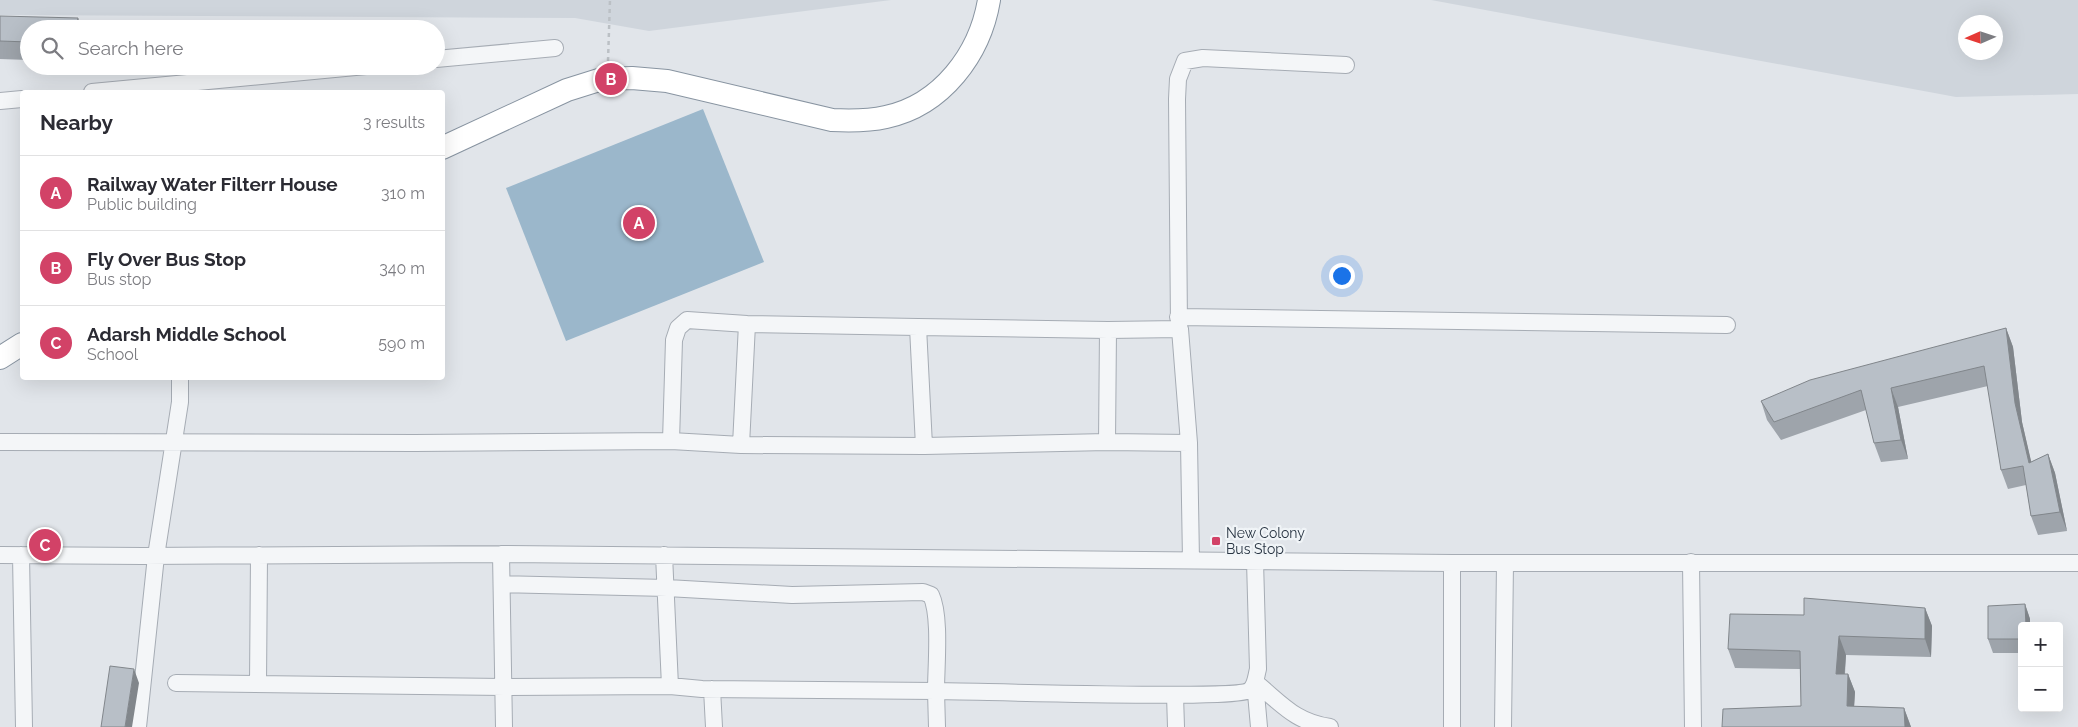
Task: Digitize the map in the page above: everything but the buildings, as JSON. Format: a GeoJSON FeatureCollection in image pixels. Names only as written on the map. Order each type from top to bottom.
{"type":"FeatureCollection","features":[{"type":"Feature","properties":{"kind":"highway"},"geometry":{"type":"LineString","coordinates":[[445,147],[567,90],[602,79],[632,78],[667,81],[832,120],[859,121],[887,117],[914,107],[932,96],[962,67],[976,45],[986,20],[989,0]]}},
{"type":"Feature","properties":{"kind":"street"},"geometry":{"type":"LineString","coordinates":[[445,59],[555,48]]}},
{"type":"Feature","properties":{"kind":"street"},"geometry":{"type":"LineString","coordinates":[[1191,560],[1189,443],[1179,323],[1178,79],[1185,61],[1203,58],[1346,64]]}},
{"type":"Feature","properties":{"kind":"street"},"geometry":{"type":"LineString","coordinates":[[113,90],[271,75]]}},
{"type":"Feature","properties":{"kind":"street"},"geometry":{"type":"LineString","coordinates":[[0,101],[20,99]]}},
{"type":"Feature","properties":{"kind":"street"},"geometry":{"type":"LineString","coordinates":[[671,441],[674,340],[678,328],[687,320],[747,324],[1108,330],[1179,323],[1727,325]]}},
{"type":"Feature","properties":{"kind":"street"},"geometry":{"type":"LineString","coordinates":[[741,445],[747,324]]}},
{"type":"Feature","properties":{"kind":"street"},"geometry":{"type":"LineString","coordinates":[[918,327],[924,446]]}},
{"type":"Feature","properties":{"kind":"street"},"geometry":{"type":"LineString","coordinates":[[1108,330],[1108,442]]}},
{"type":"Feature","properties":{"kind":"street"},"geometry":{"type":"LineString","coordinates":[[138,727],[156,556],[180,402],[180,380]]}},
{"type":"Feature","properties":{"kind":"street"},"geometry":{"type":"LineString","coordinates":[[0,442],[671,441],[741,445],[924,446],[1108,442],[1189,443]]}},
{"type":"Feature","properties":{"kind":"street"},"geometry":{"type":"LineString","coordinates":[[500,554],[504,727]]}},
{"type":"Feature","properties":{"kind":"street"},"geometry":{"type":"LineString","coordinates":[[0,555],[500,554],[1452,563],[2078,563]]}},
{"type":"Feature","properties":{"kind":"street"},"geometry":{"type":"LineString","coordinates":[[21,555],[24,727]]}},
{"type":"Feature","properties":{"kind":"street"},"geometry":{"type":"LineString","coordinates":[[258,684],[259,555]]}},
{"type":"Feature","properties":{"kind":"street"},"geometry":{"type":"LineString","coordinates":[[664,555],[670,686]]}},
{"type":"Feature","properties":{"kind":"street"},"geometry":{"type":"LineString","coordinates":[[1254,561],[1258,669],[1255,682],[1259,727]]}},
{"type":"Feature","properties":{"kind":"street"},"geometry":{"type":"LineString","coordinates":[[1691,562],[1693,727]]}},
{"type":"Feature","properties":{"kind":"street"},"geometry":{"type":"LineString","coordinates":[[1452,563],[1452,727]]}},
{"type":"Feature","properties":{"kind":"street"},"geometry":{"type":"LineString","coordinates":[[1503,727],[1505,563]]}},
{"type":"Feature","properties":{"kind":"street"},"geometry":{"type":"LineString","coordinates":[[502,584],[667,588],[792,594],[923,592],[931,595],[936,615],[937,727]]}},
{"type":"Feature","properties":{"kind":"street"},"geometry":{"type":"LineString","coordinates":[[176,683],[504,687],[670,686],[712,689],[1175,695],[1240,694],[1250,690],[1255,682]]}},
{"type":"Feature","properties":{"kind":"street"},"geometry":{"type":"LineString","coordinates":[[1255,682],[1296,717],[1313,725],[1330,727]]}},
{"type":"Feature","properties":{"kind":"street"},"geometry":{"type":"LineString","coordinates":[[712,689],[714,727]]}},
{"type":"Feature","properties":{"kind":"street"},"geometry":{"type":"LineString","coordinates":[[1175,695],[1176,727]]}},
{"type":"Feature","properties":{"kind":"path"},"geometry":{"type":"LineString","coordinates":[[608,46],[610,0]]}},
{"type":"Feature","properties":{"kind":"shaded area"},"geometry":{"type":"Polygon","coordinates":[[[0,0],[891,0],[649,31],[575,18],[0,15],[0,0]]]}},
{"type":"Feature","properties":{"kind":"shaded area"},"geometry":{"type":"Polygon","coordinates":[[[1431,0],[2078,0],[2078,94],[1956,97],[1431,0]]]}},
{"type":"Feature","properties":{"kind":"water"},"geometry":{"type":"Polygon","coordinates":[[[703,109],[764,262],[566,341],[506,188],[703,109]]]}},
{"type":"Feature","properties":{"kind":"place","name":"Fly Over Bus Stop"},"geometry":{"type":"Point","coordinates":[611,79]}},
{"type":"Feature","properties":{"kind":"place","name":"Railway Water Filterr House"},"geometry":{"type":"Point","coordinates":[639,223]}},
{"type":"Feature","properties":{"kind":"place","name":"New Colony Bus Stop"},"geometry":{"type":"Point","coordinates":[1216,541]}},
{"type":"Feature","properties":{"kind":"place","name":"Adarsh Middle School"},"geometry":{"type":"Point","coordinates":[45,545]}}]}
